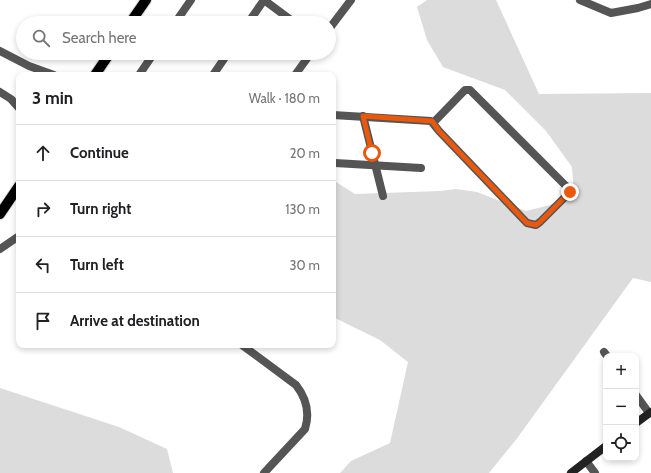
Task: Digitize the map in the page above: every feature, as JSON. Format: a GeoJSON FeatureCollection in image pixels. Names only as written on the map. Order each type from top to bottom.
{"type":"FeatureCollection","features":[{"type":"Feature","properties":{"kind":"main road"},"geometry":{"type":"LineString","coordinates":[[135,16],[146,0]]}},
{"type":"Feature","properties":{"kind":"main road"},"geometry":{"type":"LineString","coordinates":[[97,72],[105,60]]}},
{"type":"Feature","properties":{"kind":"main road"},"geometry":{"type":"LineString","coordinates":[[0,214],[16,190]]}},
{"type":"Feature","properties":{"kind":"street"},"geometry":{"type":"LineString","coordinates":[[180,16],[190,0]]}},
{"type":"Feature","properties":{"kind":"street"},"geometry":{"type":"LineString","coordinates":[[253,16],[264,0],[286,16]]}},
{"type":"Feature","properties":{"kind":"street"},"geometry":{"type":"LineString","coordinates":[[336,20],[351,0]]}},
{"type":"Feature","properties":{"kind":"street"},"geometry":{"type":"LineString","coordinates":[[580,0],[612,13],[651,4]]}},
{"type":"Feature","properties":{"kind":"street"},"geometry":{"type":"LineString","coordinates":[[0,51],[16,59]]}},
{"type":"Feature","properties":{"kind":"street"},"geometry":{"type":"LineString","coordinates":[[17,60],[46,72]]}},
{"type":"Feature","properties":{"kind":"street"},"geometry":{"type":"LineString","coordinates":[[141,72],[149,60]]}},
{"type":"Feature","properties":{"kind":"street"},"geometry":{"type":"LineString","coordinates":[[215,72],[223,60]]}},
{"type":"Feature","properties":{"kind":"street"},"geometry":{"type":"LineString","coordinates":[[297,72],[306,60]]}},
{"type":"Feature","properties":{"kind":"street"},"geometry":{"type":"LineString","coordinates":[[336,115],[432,121],[433,123],[439,131],[527,223],[536,225],[570,192],[567,187],[470,90],[465,90],[433,123]]}},
{"type":"Feature","properties":{"kind":"street"},"geometry":{"type":"LineString","coordinates":[[0,92],[11,99],[16,105]]}},
{"type":"Feature","properties":{"kind":"street"},"geometry":{"type":"LineString","coordinates":[[363,116],[383,196]]}},
{"type":"Feature","properties":{"kind":"street"},"geometry":{"type":"LineString","coordinates":[[336,163],[421,168]]}},
{"type":"Feature","properties":{"kind":"street"},"geometry":{"type":"LineString","coordinates":[[0,249],[16,238]]}},
{"type":"Feature","properties":{"kind":"street"},"geometry":{"type":"LineString","coordinates":[[246,348],[296,385],[303,394],[307,406],[308,421],[305,429],[264,473]]}},
{"type":"Feature","properties":{"kind":"street"},"geometry":{"type":"LineString","coordinates":[[639,399],[650,412],[639,421]]}},
{"type":"Feature","properties":{"kind":"street"},"geometry":{"type":"LineString","coordinates":[[571,473],[603,448]]}},
{"type":"Feature","properties":{"kind":"street"},"geometry":{"type":"LineString","coordinates":[[586,461],[595,473]]}},
{"type":"Feature","properties":{"kind":"shaded area"},"geometry":{"type":"Polygon","coordinates":[[[427,0],[496,0],[539,94],[651,93],[651,282],[633,278],[518,437],[489,473],[340,473],[351,461],[390,443],[408,362],[380,340],[336,318],[336,182],[355,194],[440,191],[456,189],[477,192],[526,211],[550,205],[574,194],[572,167],[546,131],[505,90],[443,67],[427,40],[417,7],[427,0]]]}},
{"type":"Feature","properties":{"kind":"shaded area"},"geometry":{"type":"Polygon","coordinates":[[[0,388],[119,427],[167,449],[173,473],[0,473],[0,388]]]}},
{"type":"Feature","properties":{"kind":"route"},"geometry":{"type":"LineString","coordinates":[[372,153],[363,116],[432,121],[439,131],[527,223],[536,225],[570,192]]}}]}
